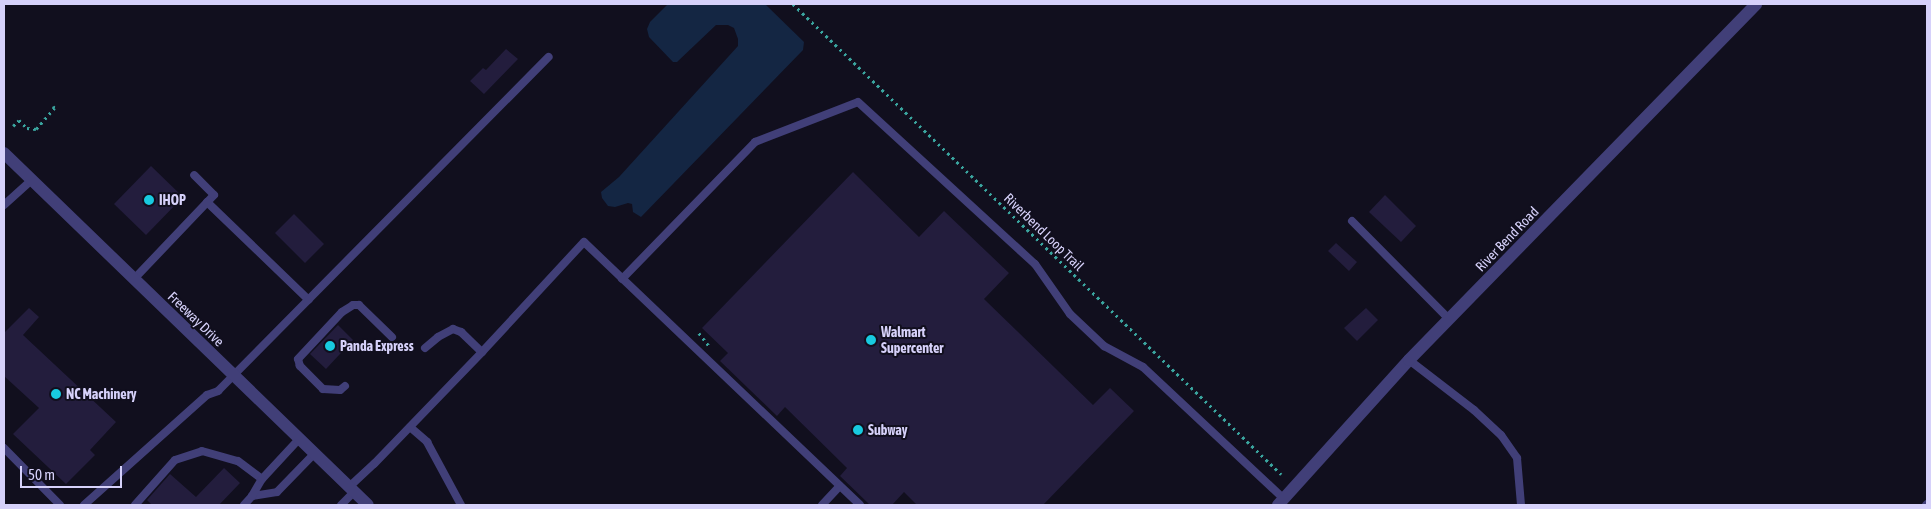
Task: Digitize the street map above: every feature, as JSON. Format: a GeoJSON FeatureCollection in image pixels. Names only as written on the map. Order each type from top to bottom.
{"type":"FeatureCollection","features":[{"type":"Feature","properties":{"kind":"street","name":"River Bend Road"},"geometry":{"type":"LineString","coordinates":[[1281,502],[1409,360],[1756,4]]}},
{"type":"Feature","properties":{"kind":"street","name":"Freeway Drive"},"geometry":{"type":"LineString","coordinates":[[6,160],[32,180],[368,505]]}},
{"type":"Feature","properties":{"kind":"lane"},"geometry":{"type":"LineString","coordinates":[[84,505],[207,395],[218,391],[548,57]]}},
{"type":"Feature","properties":{"kind":"lane"},"geometry":{"type":"LineString","coordinates":[[622,278],[755,142],[858,102],[1035,264],[1070,314],[1104,346],[1143,367],[1281,502]]}},
{"type":"Feature","properties":{"kind":"lane"},"geometry":{"type":"LineString","coordinates":[[134,279],[214,195],[194,175]]}},
{"type":"Feature","properties":{"kind":"lane"},"geometry":{"type":"LineString","coordinates":[[4,205],[32,180]]}},
{"type":"Feature","properties":{"kind":"lane"},"geometry":{"type":"LineString","coordinates":[[207,202],[309,300]]}},
{"type":"Feature","properties":{"kind":"lane"},"geometry":{"type":"LineString","coordinates":[[1352,221],[1449,319]]}},
{"type":"Feature","properties":{"kind":"lane"},"geometry":{"type":"LineString","coordinates":[[341,505],[351,489],[584,242],[860,505]]}},
{"type":"Feature","properties":{"kind":"lane"},"geometry":{"type":"LineString","coordinates":[[345,386],[340,390],[323,389],[300,366],[298,359],[342,312],[353,305],[359,304],[392,337]]}},
{"type":"Feature","properties":{"kind":"lane"},"geometry":{"type":"LineString","coordinates":[[425,348],[438,337],[453,329],[461,332],[482,352]]}},
{"type":"Feature","properties":{"kind":"lane"},"geometry":{"type":"LineString","coordinates":[[1409,360],[1474,410],[1501,435],[1517,458],[1521,505]]}},
{"type":"Feature","properties":{"kind":"lane"},"geometry":{"type":"LineString","coordinates":[[410,427],[427,442],[461,505]]}},
{"type":"Feature","properties":{"kind":"lane"},"geometry":{"type":"LineString","coordinates":[[244,505],[262,479],[299,439]]}},
{"type":"Feature","properties":{"kind":"lane"},"geometry":{"type":"LineString","coordinates":[[4,448],[60,505]]}},
{"type":"Feature","properties":{"kind":"lane"},"geometry":{"type":"LineString","coordinates":[[135,505],[175,460],[202,451],[238,460],[262,479]]}},
{"type":"Feature","properties":{"kind":"lane"},"geometry":{"type":"LineString","coordinates":[[252,496],[277,492],[314,454]]}},
{"type":"Feature","properties":{"kind":"lane"},"geometry":{"type":"LineString","coordinates":[[822,505],[840,486]]}},
{"type":"Feature","properties":{"kind":"path","name":"Riverbend Loop Trail"},"geometry":{"type":"LineString","coordinates":[[793,4],[1281,474]]}},
{"type":"Feature","properties":{"kind":"path"},"geometry":{"type":"LineString","coordinates":[[13,126],[19,120],[27,128],[36,129],[54,108],[52,106]]}},
{"type":"Feature","properties":{"kind":"water"},"geometry":{"type":"Polygon","coordinates":[[[668,4],[765,4],[804,42],[803,50],[641,217],[633,212],[632,204],[628,203],[615,207],[608,206],[602,198],[601,192],[619,177],[738,46],[738,39],[734,28],[728,25],[716,25],[677,62],[673,62],[649,37],[647,29],[650,22],[668,4]]]}},
{"type":"Feature","properties":{"kind":"building"},"geometry":{"type":"Polygon","coordinates":[[[506,49],[518,59],[484,94],[470,81],[483,68],[486,70],[506,49]]]}},
{"type":"Feature","properties":{"kind":"building","name":"IHOP"},"geometry":{"type":"Polygon","coordinates":[[[151,166],[183,197],[146,235],[114,204],[151,166]]]}},
{"type":"Feature","properties":{"kind":"building","name":"Walmart Supercenter"},"geometry":{"type":"Polygon","coordinates":[[[853,172],[919,237],[944,211],[1009,273],[984,299],[1093,405],[1110,388],[1134,411],[1043,505],[917,505],[904,492],[892,505],[870,505],[840,476],[847,468],[785,407],[777,416],[720,361],[728,353],[702,328],[853,172]]]}},
{"type":"Feature","properties":{"kind":"building"},"geometry":{"type":"Polygon","coordinates":[[[1385,195],[1416,226],[1401,242],[1369,212],[1385,195]]]}},
{"type":"Feature","properties":{"kind":"building"},"geometry":{"type":"Polygon","coordinates":[[[294,214],[324,244],[305,263],[275,233],[294,214]]]}},
{"type":"Feature","properties":{"kind":"building"},"geometry":{"type":"Polygon","coordinates":[[[1336,243],[1357,262],[1349,271],[1328,251],[1336,243]]]}},
{"type":"Feature","properties":{"kind":"building","name":"NC Machinery"},"geometry":{"type":"Polygon","coordinates":[[[29,308],[39,317],[23,335],[116,422],[90,450],[95,455],[66,484],[13,434],[39,408],[4,376],[4,333],[29,308]]]}},
{"type":"Feature","properties":{"kind":"building"},"geometry":{"type":"Polygon","coordinates":[[[1366,308],[1378,320],[1357,341],[1344,328],[1366,308]]]}},
{"type":"Feature","properties":{"kind":"building","name":"Panda Express"},"geometry":{"type":"Polygon","coordinates":[[[338,325],[353,340],[326,369],[310,354],[338,325]]]}},
{"type":"Feature","properties":{"kind":"building"},"geometry":{"type":"Polygon","coordinates":[[[224,468],[240,483],[219,505],[152,505],[147,500],[170,474],[196,497],[224,468]]]}},
{"type":"Feature","properties":{"kind":"place","name":"IHOP"},"geometry":{"type":"Point","coordinates":[149,200]}},
{"type":"Feature","properties":{"kind":"place","name":"Walmart Supercenter"},"geometry":{"type":"Point","coordinates":[871,340]}},
{"type":"Feature","properties":{"kind":"place","name":"Panda Express"},"geometry":{"type":"Point","coordinates":[330,346]}},
{"type":"Feature","properties":{"kind":"place","name":"NC Machinery"},"geometry":{"type":"Point","coordinates":[56,394]}},
{"type":"Feature","properties":{"kind":"place","name":"Subway"},"geometry":{"type":"Point","coordinates":[858,430]}}]}
